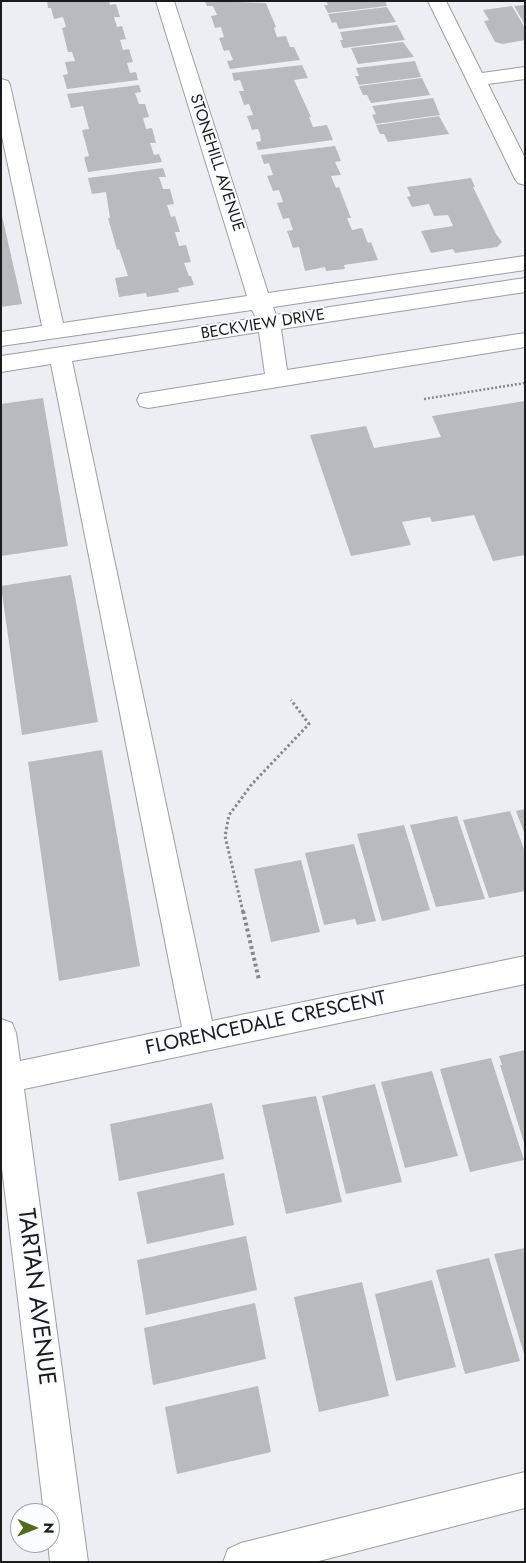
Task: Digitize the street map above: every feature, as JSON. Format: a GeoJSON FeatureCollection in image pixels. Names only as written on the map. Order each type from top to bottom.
{"type":"FeatureCollection","features":[{"type":"Feature","properties":{"kind":"street","name":"STONEHILL AVENUE"},"geometry":{"type":"LineString","coordinates":[[164,1],[260,302],[269,324],[277,379]]}},
{"type":"Feature","properties":{"kind":"street"},"geometry":{"type":"LineString","coordinates":[[437,1],[525,179]]}},
{"type":"Feature","properties":{"kind":"street"},"geometry":{"type":"LineString","coordinates":[[476,80],[525,73]]}},
{"type":"Feature","properties":{"kind":"street"},"geometry":{"type":"LineString","coordinates":[[1,85],[57,343],[200,1038]]}},
{"type":"Feature","properties":{"kind":"street","name":"BECKVIEW DRIVE"},"geometry":{"type":"LineString","coordinates":[[1,364],[57,343],[260,302],[525,263]]}},
{"type":"Feature","properties":{"kind":"street","name":"BECKVIEW DRIVE"},"geometry":{"type":"LineString","coordinates":[[1,339],[57,343],[269,324],[525,285]]}},
{"type":"Feature","properties":{"kind":"street"},"geometry":{"type":"LineString","coordinates":[[148,400],[525,340]]}},
{"type":"Feature","properties":{"kind":"street","name":"FLORENCEDALE CRESCENT"},"geometry":{"type":"LineString","coordinates":[[7,1078],[525,970]]}},
{"type":"Feature","properties":{"kind":"street","name":"TARTAN AVENUE"},"geometry":{"type":"LineString","coordinates":[[1,1033],[7,1078],[12,1198],[69,1562]]}},
{"type":"Feature","properties":{"kind":"street"},"geometry":{"type":"LineString","coordinates":[[241,1562],[525,1490]]}},
{"type":"Feature","properties":{"kind":"path"},"geometry":{"type":"LineString","coordinates":[[424,399],[525,383]]}},
{"type":"Feature","properties":{"kind":"path"},"geometry":{"type":"LineString","coordinates":[[258,980],[225,836],[230,815],[252,784],[309,724],[292,700]]}},
{"type":"Feature","properties":{"kind":"building"},"geometry":{"type":"Polygon","coordinates":[[[47,1],[109,1],[110,5],[116,4],[120,17],[114,17],[117,27],[122,26],[126,39],[120,40],[123,50],[129,49],[133,62],[127,63],[130,73],[136,72],[138,80],[67,89],[63,75],[68,74],[65,62],[75,61],[72,52],[68,52],[62,28],[66,27],[63,17],[54,19],[51,8],[48,8],[47,1]]]}},
{"type":"Feature","properties":{"kind":"building"},"geometry":{"type":"Polygon","coordinates":[[[205,1],[266,3],[276,27],[274,28],[277,37],[286,36],[290,47],[294,47],[300,60],[230,69],[227,61],[233,60],[229,50],[224,51],[219,38],[224,37],[221,27],[215,28],[211,16],[217,15],[213,6],[207,6],[205,1]]]}},
{"type":"Feature","properties":{"kind":"building"},"geometry":{"type":"Polygon","coordinates":[[[326,1],[385,1],[387,6],[328,13],[324,5],[328,5],[326,1]]]}},
{"type":"Feature","properties":{"kind":"building"},"geometry":{"type":"Polygon","coordinates":[[[525,5],[525,25],[514,6],[525,5]]]}},
{"type":"Feature","properties":{"kind":"building"},"geometry":{"type":"Polygon","coordinates":[[[512,6],[525,28],[525,40],[503,44],[495,42],[484,21],[489,20],[483,10],[512,6]]]}},
{"type":"Feature","properties":{"kind":"building"},"geometry":{"type":"Polygon","coordinates":[[[387,7],[396,22],[339,29],[336,22],[332,23],[328,14],[387,7]]]}},
{"type":"Feature","properties":{"kind":"building"},"geometry":{"type":"Polygon","coordinates":[[[397,25],[405,40],[343,48],[340,40],[343,40],[340,32],[397,25]]]}},
{"type":"Feature","properties":{"kind":"building"},"geometry":{"type":"Polygon","coordinates":[[[403,42],[414,57],[358,64],[351,48],[403,42]]]}},
{"type":"Feature","properties":{"kind":"building"},"geometry":{"type":"Polygon","coordinates":[[[415,61],[421,77],[359,85],[355,76],[359,76],[356,68],[415,61]]]}},
{"type":"Feature","properties":{"kind":"building"},"geometry":{"type":"Polygon","coordinates":[[[302,65],[308,78],[294,80],[311,117],[309,117],[313,127],[327,125],[333,140],[258,150],[256,142],[261,141],[260,134],[258,129],[252,130],[247,116],[253,115],[249,104],[244,105],[239,91],[244,91],[240,80],[234,81],[232,73],[302,65]]]}},
{"type":"Feature","properties":{"kind":"building"},"geometry":{"type":"Polygon","coordinates":[[[422,78],[430,95],[371,103],[367,95],[363,95],[359,86],[422,78]]]}},
{"type":"Feature","properties":{"kind":"building"},"geometry":{"type":"Polygon","coordinates":[[[139,85],[141,92],[135,93],[139,104],[145,104],[149,117],[143,118],[146,129],[152,128],[156,143],[150,143],[154,155],[159,154],[162,162],[88,172],[84,157],[89,156],[82,130],[89,129],[83,106],[71,108],[67,94],[139,85]]]}},
{"type":"Feature","properties":{"kind":"building"},"geometry":{"type":"Polygon","coordinates":[[[433,98],[440,115],[376,124],[372,115],[376,114],[372,106],[433,98]]]}},
{"type":"Feature","properties":{"kind":"building"},"geometry":{"type":"Polygon","coordinates":[[[439,116],[449,134],[388,142],[384,134],[380,134],[376,125],[439,116]]]}},
{"type":"Feature","properties":{"kind":"building"},"geometry":{"type":"Polygon","coordinates":[[[335,146],[341,161],[335,162],[341,175],[331,176],[336,188],[339,187],[351,218],[347,218],[352,230],[362,228],[368,243],[371,242],[378,260],[344,265],[345,269],[326,271],[325,267],[305,271],[299,247],[293,248],[287,231],[293,230],[289,218],[283,219],[277,203],[283,202],[279,190],[273,191],[267,176],[273,175],[269,163],[264,164],[261,155],[335,146]]]}},
{"type":"Feature","properties":{"kind":"building"},"geometry":{"type":"Polygon","coordinates":[[[163,168],[166,177],[159,177],[163,189],[170,189],[174,204],[167,205],[171,217],[175,216],[180,232],[175,232],[179,246],[186,245],[191,262],[184,263],[194,285],[178,288],[179,292],[147,297],[146,293],[119,297],[115,278],[128,276],[119,249],[117,250],[108,218],[110,218],[106,192],[92,194],[88,178],[163,168]]]}},
{"type":"Feature","properties":{"kind":"building"},"geometry":{"type":"Polygon","coordinates":[[[471,178],[475,187],[473,187],[496,234],[502,242],[497,247],[455,253],[453,249],[431,253],[421,231],[453,226],[448,215],[434,216],[429,204],[412,207],[407,197],[411,196],[407,187],[471,178]]]}},
{"type":"Feature","properties":{"kind":"building"},"geometry":{"type":"Polygon","coordinates":[[[1,211],[22,304],[1,307],[1,211]]]}},
{"type":"Feature","properties":{"kind":"building"},"geometry":{"type":"Polygon","coordinates":[[[43,398],[68,546],[1,556],[1,404],[43,398]]]}},
{"type":"Feature","properties":{"kind":"building"},"geometry":{"type":"Polygon","coordinates":[[[525,401],[525,555],[493,561],[474,515],[432,522],[430,517],[402,522],[411,545],[351,556],[310,435],[366,426],[374,448],[441,437],[432,416],[525,401]]]}},
{"type":"Feature","properties":{"kind":"building"},"geometry":{"type":"Polygon","coordinates":[[[71,575],[98,722],[22,735],[1,586],[71,575]]]}},
{"type":"Feature","properties":{"kind":"building"},"geometry":{"type":"Polygon","coordinates":[[[102,750],[140,966],[59,981],[28,762],[102,750]]]}},
{"type":"Feature","properties":{"kind":"building"},"geometry":{"type":"Polygon","coordinates":[[[525,809],[525,835],[516,811],[525,809]]]}},
{"type":"Feature","properties":{"kind":"building"},"geometry":{"type":"Polygon","coordinates":[[[510,811],[525,852],[525,891],[489,898],[463,820],[510,811]]]}},
{"type":"Feature","properties":{"kind":"building"},"geometry":{"type":"Polygon","coordinates":[[[457,816],[485,899],[436,907],[410,825],[457,816]]]}},
{"type":"Feature","properties":{"kind":"building"},"geometry":{"type":"Polygon","coordinates":[[[404,825],[430,910],[382,921],[357,834],[404,825]]]}},
{"type":"Feature","properties":{"kind":"building"},"geometry":{"type":"Polygon","coordinates":[[[354,844],[376,921],[357,925],[355,919],[324,925],[305,853],[354,844]]]}},
{"type":"Feature","properties":{"kind":"building"},"geometry":{"type":"Polygon","coordinates":[[[301,860],[320,932],[271,942],[254,869],[301,860]]]}},
{"type":"Feature","properties":{"kind":"building"},"geometry":{"type":"Polygon","coordinates":[[[525,1050],[524,1143],[500,1065],[502,1065],[499,1056],[525,1050]]]}},
{"type":"Feature","properties":{"kind":"building"},"geometry":{"type":"Polygon","coordinates":[[[491,1058],[524,1160],[470,1172],[440,1069],[491,1058]]]}},
{"type":"Feature","properties":{"kind":"building"},"geometry":{"type":"Polygon","coordinates":[[[432,1071],[458,1156],[405,1168],[381,1082],[432,1071]]]}},
{"type":"Feature","properties":{"kind":"building"},"geometry":{"type":"Polygon","coordinates":[[[375,1084],[402,1182],[346,1194],[322,1096],[375,1084]]]}},
{"type":"Feature","properties":{"kind":"building"},"geometry":{"type":"Polygon","coordinates":[[[316,1096],[342,1202],[286,1214],[262,1105],[316,1096]]]}},
{"type":"Feature","properties":{"kind":"building"},"geometry":{"type":"Polygon","coordinates":[[[212,1103],[224,1159],[119,1181],[110,1124],[212,1103]]]}},
{"type":"Feature","properties":{"kind":"building"},"geometry":{"type":"Polygon","coordinates":[[[224,1173],[234,1225],[147,1244],[137,1192],[224,1173]]]}},
{"type":"Feature","properties":{"kind":"building"},"geometry":{"type":"Polygon","coordinates":[[[246,1236],[257,1290],[146,1315],[137,1260],[246,1236]]]}},
{"type":"Feature","properties":{"kind":"building"},"geometry":{"type":"Polygon","coordinates":[[[525,1248],[525,1354],[524,1354],[494,1254],[525,1248]]]}},
{"type":"Feature","properties":{"kind":"building"},"geometry":{"type":"Polygon","coordinates":[[[489,1258],[520,1361],[465,1374],[436,1270],[489,1258]]]}},
{"type":"Feature","properties":{"kind":"building"},"geometry":{"type":"Polygon","coordinates":[[[432,1280],[456,1367],[396,1381],[375,1294],[432,1280]]]}},
{"type":"Feature","properties":{"kind":"building"},"geometry":{"type":"Polygon","coordinates":[[[362,1282],[389,1396],[319,1412],[294,1297],[362,1282]]]}},
{"type":"Feature","properties":{"kind":"building"},"geometry":{"type":"Polygon","coordinates":[[[255,1303],[266,1359],[153,1385],[144,1328],[255,1303]]]}},
{"type":"Feature","properties":{"kind":"building"},"geometry":{"type":"Polygon","coordinates":[[[258,1386],[271,1452],[177,1474],[165,1407],[258,1386]]]}}]}
